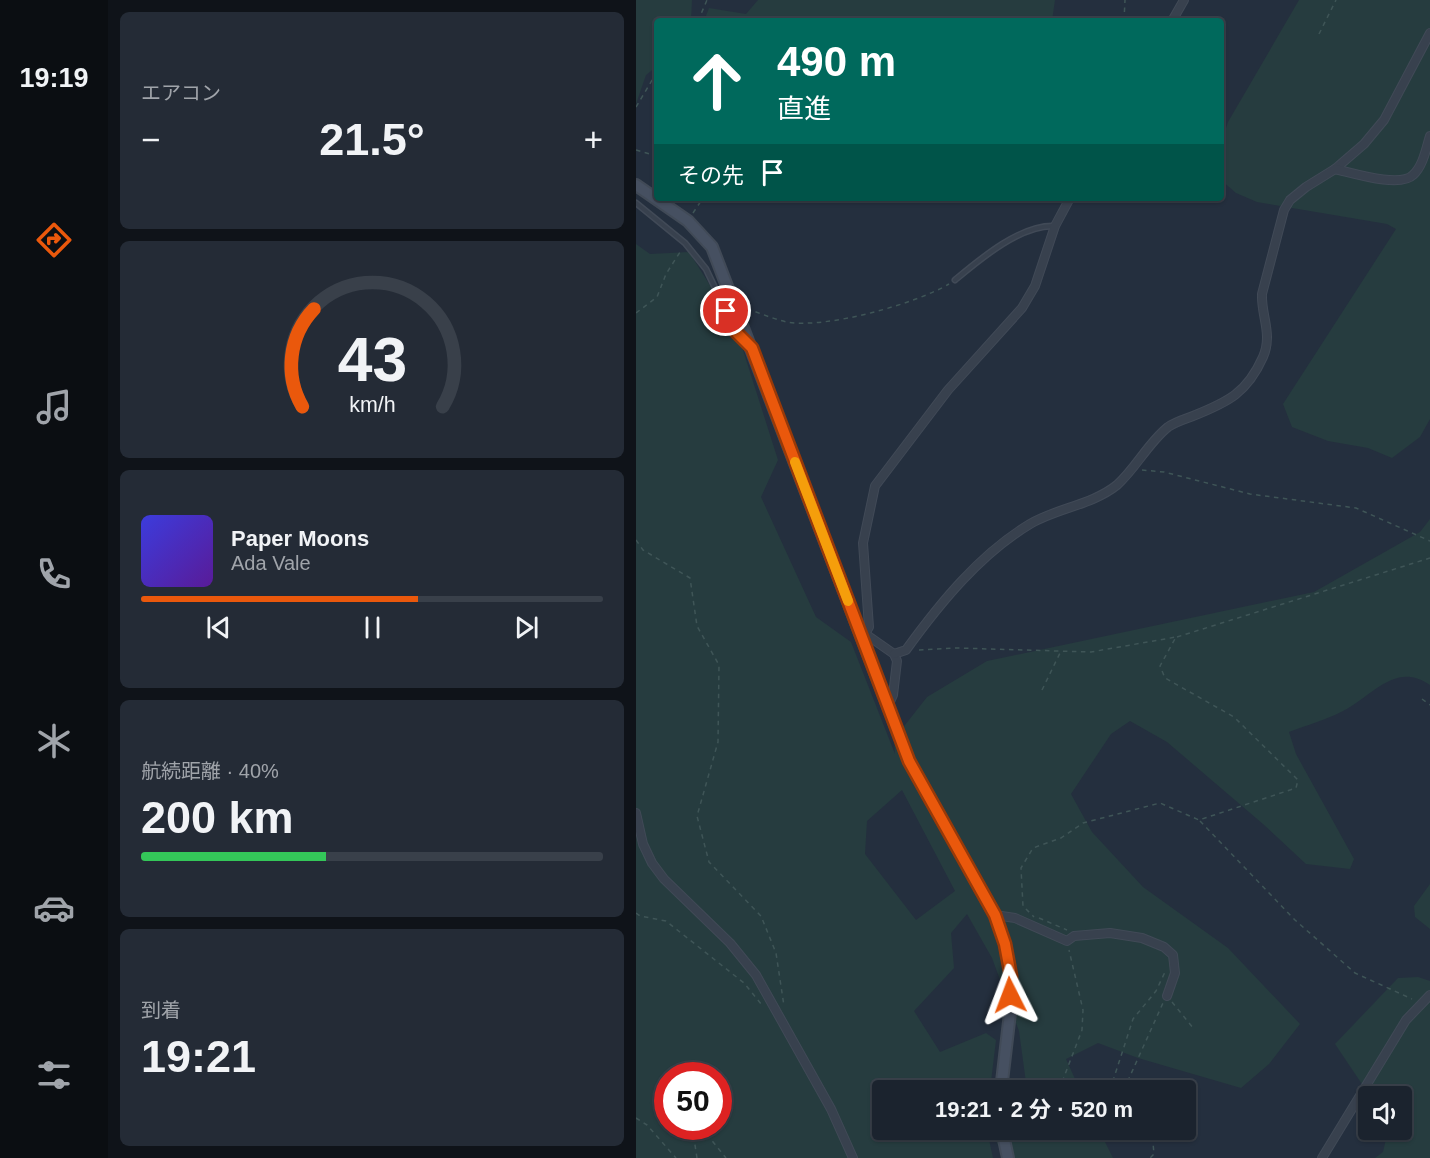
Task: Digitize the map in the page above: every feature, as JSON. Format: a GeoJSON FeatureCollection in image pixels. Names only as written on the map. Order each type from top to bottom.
{"type":"FeatureCollection","features":[{"type":"Feature","properties":{"kind":"main road"},"geometry":{"type":"LineString","coordinates":[[636,185],[654,197]]}},
{"type":"Feature","properties":{"kind":"main road"},"geometry":{"type":"LineString","coordinates":[[659,201],[688,221],[712,247],[863,633],[887,707],[909,761],[995,915],[1005,944],[1011,976],[1010,1013],[1002,1080]]}},
{"type":"Feature","properties":{"kind":"main road"},"geometry":{"type":"LineString","coordinates":[[1004,1140],[1008,1158]]}},
{"type":"Feature","properties":{"kind":"street"},"geometry":{"type":"LineString","coordinates":[[1174,18],[1184,0]]}},
{"type":"Feature","properties":{"kind":"street"},"geometry":{"type":"LineString","coordinates":[[894,654],[906,650],[958,583],[1014,535],[1054,512],[1100,496],[1117,484],[1170,425],[1232,399],[1246,386],[1266,347],[1268,324],[1261,304],[1262,294],[1284,210],[1290,200],[1335,169],[1364,144],[1384,120],[1430,33]]}},
{"type":"Feature","properties":{"kind":"street"},"geometry":{"type":"LineString","coordinates":[[1335,169],[1401,182],[1412,176],[1420,166],[1430,136]]}},
{"type":"Feature","properties":{"kind":"street"},"geometry":{"type":"LineString","coordinates":[[887,707],[893,695],[897,661],[894,654],[863,633],[869,627],[863,543],[875,486],[948,390],[1022,308],[1035,286],[1055,226],[1068,201]]}},
{"type":"Feature","properties":{"kind":"street"},"geometry":{"type":"LineString","coordinates":[[636,813],[643,844],[652,863],[664,879],[730,943],[756,975],[831,1109],[853,1158]]}},
{"type":"Feature","properties":{"kind":"street"},"geometry":{"type":"LineString","coordinates":[[995,915],[1015,918],[1070,938],[1110,933],[1142,938],[1164,947],[1173,955],[1175,973],[1167,996]]}},
{"type":"Feature","properties":{"kind":"street"},"geometry":{"type":"LineString","coordinates":[[1322,1158],[1406,1020],[1430,995]]}},
{"type":"Feature","properties":{"kind":"lane"},"geometry":{"type":"LineString","coordinates":[[636,203],[685,243],[706,269],[736,332],[752,348]]}},
{"type":"Feature","properties":{"kind":"lane"},"geometry":{"type":"LineString","coordinates":[[955,280],[992,249],[1044,225],[1055,226]]}},
{"type":"Feature","properties":{"kind":"path"},"geometry":{"type":"LineString","coordinates":[[699,18],[707,0]]}},
{"type":"Feature","properties":{"kind":"path"},"geometry":{"type":"LineString","coordinates":[[1124,18],[1125,0]]}},
{"type":"Feature","properties":{"kind":"path"},"geometry":{"type":"LineString","coordinates":[[1319,34],[1336,0]]}},
{"type":"Feature","properties":{"kind":"path"},"geometry":{"type":"LineString","coordinates":[[636,107],[654,77]]}},
{"type":"Feature","properties":{"kind":"path"},"geometry":{"type":"LineString","coordinates":[[636,150],[654,155]]}},
{"type":"Feature","properties":{"kind":"path"},"geometry":{"type":"LineString","coordinates":[[688,221],[702,201]]}},
{"type":"Feature","properties":{"kind":"path"},"geometry":{"type":"LineString","coordinates":[[636,313],[657,297],[666,274],[685,243]]}},
{"type":"Feature","properties":{"kind":"path"},"geometry":{"type":"LineString","coordinates":[[733,298],[744,308],[788,322],[834,322],[933,293],[955,280]]}},
{"type":"Feature","properties":{"kind":"path"},"geometry":{"type":"LineString","coordinates":[[1131,469],[1164,472],[1250,494],[1356,508],[1430,541]]}},
{"type":"Feature","properties":{"kind":"path"},"geometry":{"type":"LineString","coordinates":[[636,540],[643,550],[690,578],[697,626],[719,665],[718,742],[698,816],[710,862],[761,916],[776,953],[784,1006]]}},
{"type":"Feature","properties":{"kind":"path"},"geometry":{"type":"LineString","coordinates":[[906,650],[957,648],[1060,652],[1109,650],[1176,637],[1430,558]]}},
{"type":"Feature","properties":{"kind":"path"},"geometry":{"type":"LineString","coordinates":[[1176,637],[1160,666],[1165,678],[1234,717],[1298,780],[1296,788],[1199,820]]}},
{"type":"Feature","properties":{"kind":"path"},"geometry":{"type":"LineString","coordinates":[[1042,690],[1060,652]]}},
{"type":"Feature","properties":{"kind":"path"},"geometry":{"type":"LineString","coordinates":[[1422,699],[1430,705]]}},
{"type":"Feature","properties":{"kind":"path"},"geometry":{"type":"LineString","coordinates":[[1063,1080],[1082,1030],[1083,1010],[1070,938],[1064,926],[1034,917],[1023,906],[1021,868],[1033,848],[1061,838],[1083,823],[1160,803],[1199,820],[1295,920],[1355,973],[1421,1004]]}},
{"type":"Feature","properties":{"kind":"path"},"geometry":{"type":"LineString","coordinates":[[636,913],[640,916],[666,921],[744,983],[764,1008]]}},
{"type":"Feature","properties":{"kind":"path"},"geometry":{"type":"LineString","coordinates":[[1113,1080],[1133,1019],[1156,991],[1173,955]]}},
{"type":"Feature","properties":{"kind":"path"},"geometry":{"type":"LineString","coordinates":[[1128,1080],[1167,996],[1194,1029]]}},
{"type":"Feature","properties":{"kind":"path"},"geometry":{"type":"LineString","coordinates":[[636,1118],[647,1125],[676,1158]]}},
{"type":"Feature","properties":{"kind":"path"},"geometry":{"type":"LineString","coordinates":[[697,1158],[693,1132],[701,1127],[726,1158]]}},
{"type":"Feature","properties":{"kind":"path"},"geometry":{"type":"LineString","coordinates":[[1150,1158],[1154,1154],[1151,1140]]}},
{"type":"Feature","properties":{"kind":"green space"},"geometry":{"type":"Polygon","coordinates":[[[636,0],[692,0],[691,18],[654,18],[654,68],[646,75],[636,104],[636,0]]]}},
{"type":"Feature","properties":{"kind":"green space"},"geometry":{"type":"Polygon","coordinates":[[[758,0],[1055,0],[1052,18],[705,18],[709,8],[746,14],[758,0]]]}},
{"type":"Feature","properties":{"kind":"green space"},"geometry":{"type":"Polygon","coordinates":[[[1299,0],[1430,0],[1430,419],[1420,437],[1392,458],[1368,448],[1328,441],[1292,427],[1283,404],[1396,229],[1387,224],[1257,202],[1236,193],[1224,183],[1224,134],[1228,122],[1299,0]]]}},
{"type":"Feature","properties":{"kind":"green space"},"geometry":{"type":"Polygon","coordinates":[[[636,244],[650,254],[689,252],[735,325],[778,460],[761,497],[816,617],[851,642],[895,754],[894,739],[927,697],[987,661],[1314,592],[1420,532],[1430,519],[1430,685],[1406,677],[1395,679],[1385,683],[1343,711],[1289,732],[1296,754],[1354,859],[1350,869],[1306,864],[1167,742],[1130,721],[1111,734],[1071,794],[1092,832],[1143,887],[1228,948],[1300,1024],[1269,1064],[1241,1088],[1138,1058],[1098,1043],[1066,1059],[1075,1080],[1026,1080],[1019,1031],[992,958],[967,914],[951,933],[954,968],[914,1011],[940,1052],[986,1033],[996,1040],[991,1080],[872,1080],[872,1140],[989,1140],[993,1158],[636,1158],[636,244]],[[902,790],[867,821],[865,854],[916,920],[955,891],[902,790]]]}},
{"type":"Feature","properties":{"kind":"green space"},"geometry":{"type":"Polygon","coordinates":[[[1430,884],[1430,929],[1415,917],[1414,906],[1430,884]]]}},
{"type":"Feature","properties":{"kind":"green space"},"geometry":{"type":"Polygon","coordinates":[[[1418,977],[1430,981],[1430,1158],[1375,1158],[1383,1152],[1386,1140],[1412,1140],[1412,1086],[1363,1086],[1335,1044],[1398,978],[1418,977]]]}},
{"type":"Feature","properties":{"kind":"green space"},"geometry":{"type":"Polygon","coordinates":[[[996,1140],[1104,1140],[1113,1158],[1004,1158],[996,1140]]]}},
{"type":"Feature","properties":{"kind":"slow traffic"},"geometry":{"type":"LineString","coordinates":[[795,462],[848,601]]}},
{"type":"Feature","properties":{"kind":"route"},"geometry":{"type":"LineString","coordinates":[[726,311],[736,332],[752,348],[909,761],[995,915],[1005,944],[1011,976],[1010,995]]}}]}
